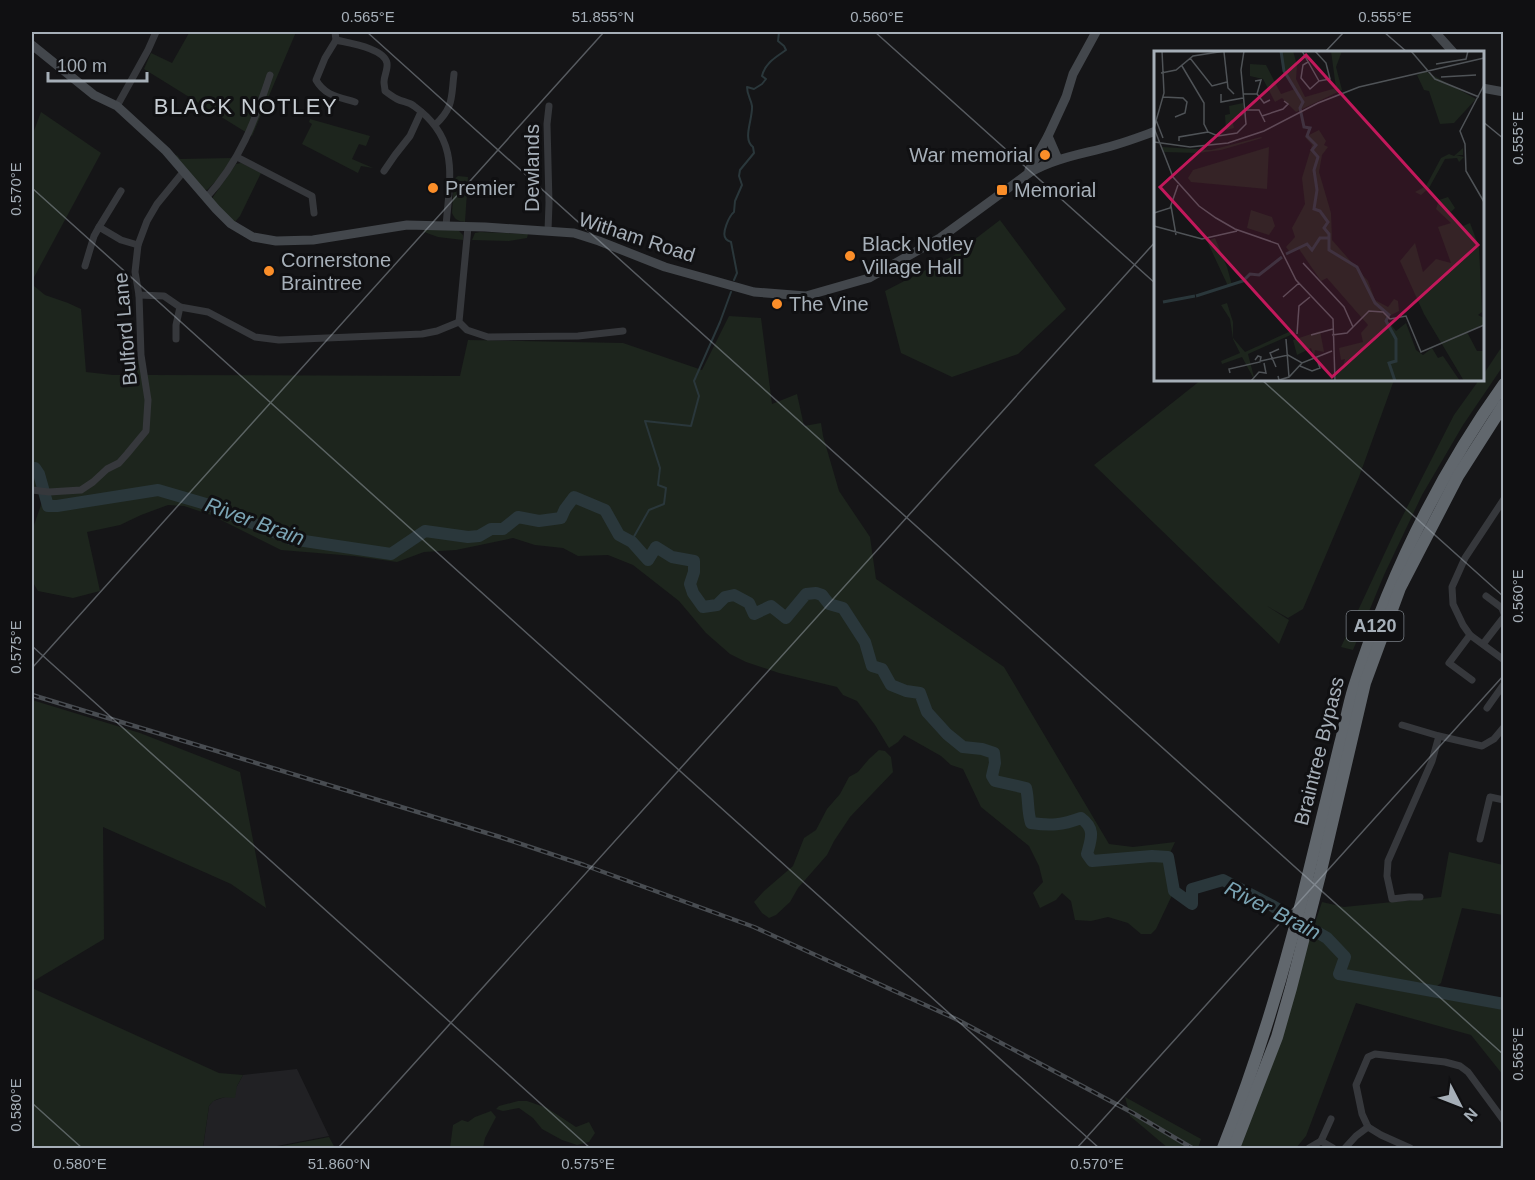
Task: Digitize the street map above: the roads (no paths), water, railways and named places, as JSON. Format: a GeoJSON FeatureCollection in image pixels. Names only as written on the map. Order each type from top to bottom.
{"type":"FeatureCollection","features":[{"type":"Feature","properties":{"kind":"highway","name":"Braintree Bypass"},"geometry":{"type":"LineString","coordinates":[[1309,893],[1354,689],[1381,608],[1421,520],[1468,436],[1503,384]]}},
{"type":"Feature","properties":{"kind":"highway","name":"Braintree Bypass"},"geometry":{"type":"LineString","coordinates":[[1234,1149],[1277,1036],[1296,942],[1365,683],[1400,588],[1458,476],[1503,404]]}},
{"type":"Feature","properties":{"kind":"highway","name":"Braintree Bypass"},"geometry":{"type":"LineString","coordinates":[[1223,1149],[1296,942]]}},
{"type":"Feature","properties":{"kind":"street"},"geometry":{"type":"LineString","coordinates":[[117,106],[156,32]]}},
{"type":"Feature","properties":{"kind":"street"},"geometry":{"type":"LineString","coordinates":[[335,32],[336,40],[319,69],[316,80],[328,93],[355,102]]}},
{"type":"Feature","properties":{"kind":"street"},"geometry":{"type":"LineString","coordinates":[[1029,173],[1066,97],[1073,74],[1095,32]]}},
{"type":"Feature","properties":{"kind":"street"},"geometry":{"type":"LineString","coordinates":[[1435,32],[1452,51]]}},
{"type":"Feature","properties":{"kind":"street"},"geometry":{"type":"LineString","coordinates":[[336,40],[370,49],[385,58],[387,64],[383,81],[385,91],[395,98],[412,104],[435,125],[445,141],[451,168],[446,226]]}},
{"type":"Feature","properties":{"kind":"street","name":"Witham Road"},"geometry":{"type":"LineString","coordinates":[[32,45],[94,95],[117,106],[166,151],[224,218],[253,237],[276,241],[313,240],[407,225],[574,233],[665,267],[754,291],[806,296],[869,278],[940,238],[1043,165],[1058,159],[1116,145],[1154,131]]}},
{"type":"Feature","properties":{"kind":"street"},"geometry":{"type":"LineString","coordinates":[[435,125],[445,115],[450,104],[454,74]]}},
{"type":"Feature","properties":{"kind":"street"},"geometry":{"type":"LineString","coordinates":[[207,198],[220,184],[249,135],[270,75]]}},
{"type":"Feature","properties":{"kind":"street"},"geometry":{"type":"LineString","coordinates":[[1484,88],[1503,92]]}},
{"type":"Feature","properties":{"kind":"street","name":"Dewlands"},"geometry":{"type":"LineString","coordinates":[[548,231],[547,124],[549,106]]}},
{"type":"Feature","properties":{"kind":"street"},"geometry":{"type":"LineString","coordinates":[[384,171],[410,136],[421,112]]}},
{"type":"Feature","properties":{"kind":"street"},"geometry":{"type":"LineString","coordinates":[[1048,136],[1058,159]]}},
{"type":"Feature","properties":{"kind":"street"},"geometry":{"type":"LineString","coordinates":[[237,157],[312,196],[314,213]]}},
{"type":"Feature","properties":{"kind":"street","name":"Bulford Lane"},"geometry":{"type":"LineString","coordinates":[[33,490],[49,492],[81,490],[107,469],[119,463],[146,431],[148,400],[141,355],[139,295],[135,272],[138,245],[147,221],[157,204],[184,171]]}},
{"type":"Feature","properties":{"kind":"street"},"geometry":{"type":"LineString","coordinates":[[85,266],[94,236],[121,191]]}},
{"type":"Feature","properties":{"kind":"street"},"geometry":{"type":"LineString","coordinates":[[99,227],[121,240],[138,245]]}},
{"type":"Feature","properties":{"kind":"street"},"geometry":{"type":"LineString","coordinates":[[459,322],[468,227]]}},
{"type":"Feature","properties":{"kind":"street"},"geometry":{"type":"LineString","coordinates":[[139,295],[164,296],[180,307],[208,312],[261,339],[422,334],[459,322]]}},
{"type":"Feature","properties":{"kind":"street"},"geometry":{"type":"LineString","coordinates":[[176,339],[180,307]]}},
{"type":"Feature","properties":{"kind":"street"},"geometry":{"type":"LineString","coordinates":[[459,322],[467,330],[488,337],[578,336],[623,331]]}},
{"type":"Feature","properties":{"kind":"street"},"geometry":{"type":"LineString","coordinates":[[1503,499],[1465,558],[1452,587],[1453,604],[1470,635],[1503,660]]}},
{"type":"Feature","properties":{"kind":"street"},"geometry":{"type":"LineString","coordinates":[[1483,644],[1503,616],[1502,608],[1486,596]]}},
{"type":"Feature","properties":{"kind":"street"},"geometry":{"type":"LineString","coordinates":[[1470,635],[1449,663],[1472,680]]}},
{"type":"Feature","properties":{"kind":"street"},"geometry":{"type":"LineString","coordinates":[[1487,708],[1503,684]]}},
{"type":"Feature","properties":{"kind":"street"},"geometry":{"type":"LineString","coordinates":[[1402,725],[1482,746],[1494,739],[1503,726]]}},
{"type":"Feature","properties":{"kind":"street"},"geometry":{"type":"LineString","coordinates":[[1420,897],[1392,899],[1387,876],[1388,861],[1432,760],[1439,736]]}},
{"type":"Feature","properties":{"kind":"street"},"geometry":{"type":"LineString","coordinates":[[1480,840],[1490,797],[1503,800]]}},
{"type":"Feature","properties":{"kind":"street"},"geometry":{"type":"LineString","coordinates":[[1410,1149],[1381,1136],[1368,1127],[1362,1114],[1356,1085],[1368,1057],[1375,1054],[1460,1065],[1468,1072],[1503,1121]]}},
{"type":"Feature","properties":{"kind":"street"},"geometry":{"type":"LineString","coordinates":[[1309,1149],[1321,1141],[1331,1119]]}},
{"type":"Feature","properties":{"kind":"street"},"geometry":{"type":"LineString","coordinates":[[1345,1149],[1368,1127]]}},
{"type":"Feature","properties":{"kind":"street"},"geometry":{"type":"LineString","coordinates":[[1321,1141],[1333,1149]]}},
{"type":"Feature","properties":{"kind":"street"},"geometry":{"type":"LineString","coordinates":[[1503,1142],[1503,1149]]}},
{"type":"Feature","properties":{"kind":"waterway"},"geometry":{"type":"LineString","coordinates":[[734,280],[737,273],[731,242],[726,239],[724,233],[734,212],[735,201],[742,185],[740,170],[754,153],[748,139],[752,106],[747,87],[754,89],[762,84],[766,79],[762,76],[766,67],[786,50],[778,41],[779,32]]}},
{"type":"Feature","properties":{"kind":"waterway"},"geometry":{"type":"LineString","coordinates":[[632,540],[649,510],[664,504],[666,488],[658,485],[660,468],[645,421],[691,426],[699,396],[694,381],[731,292]]}},
{"type":"Feature","properties":{"kind":"waterway","name":"River Brain"},"geometry":{"type":"LineString","coordinates":[[32,469],[35,468],[39,474],[48,506],[158,490],[206,504],[291,539],[391,554],[425,531],[468,537],[479,536],[491,529],[503,529],[518,517],[539,521],[561,518],[574,497],[605,510],[619,535],[632,542],[648,560],[656,547],[672,557],[694,561],[694,572],[690,584],[693,593],[703,607],[717,605],[725,597],[734,595],[749,603],[754,614],[771,606],[786,618],[806,594],[816,593],[822,595],[829,604],[843,608],[865,642],[872,666],[882,669],[891,685],[920,693],[927,712],[947,734],[963,747],[994,753],[995,763],[992,776],[995,781],[1026,788],[1031,823],[1056,824],[1081,818],[1086,822],[1091,830],[1087,854],[1092,861],[1152,856],[1168,857],[1174,891],[1192,904],[1192,889],[1223,880],[1327,938],[1345,957],[1339,974],[1504,1004]]}},
{"type":"Feature","properties":{"kind":"railway"},"geometry":{"type":"LineString","coordinates":[[32,695],[500,837],[754,927],[956,1019],[1133,1113],[1192,1148]]}},
{"type":"Feature","properties":{"kind":"place","name":"War memorial"},"geometry":{"type":"Point","coordinates":[1045,155]}},
{"type":"Feature","properties":{"kind":"place","name":"Premier"},"geometry":{"type":"Point","coordinates":[433,188]}},
{"type":"Feature","properties":{"kind":"place","name":"Memorial"},"geometry":{"type":"Point","coordinates":[1002,190]}},
{"type":"Feature","properties":{"kind":"place","name":"Black Notley Village Hall"},"geometry":{"type":"Point","coordinates":[850,256]}},
{"type":"Feature","properties":{"kind":"place","name":"Cornerstone Braintree"},"geometry":{"type":"Point","coordinates":[269,271]}},
{"type":"Feature","properties":{"kind":"place","name":"The Vine"},"geometry":{"type":"Point","coordinates":[777,304]}},
{"type":"Feature","properties":{"kind":"district","name":"BLACK NOTLEY"},"geometry":{"type":"Point","coordinates":[246,106]}}]}
